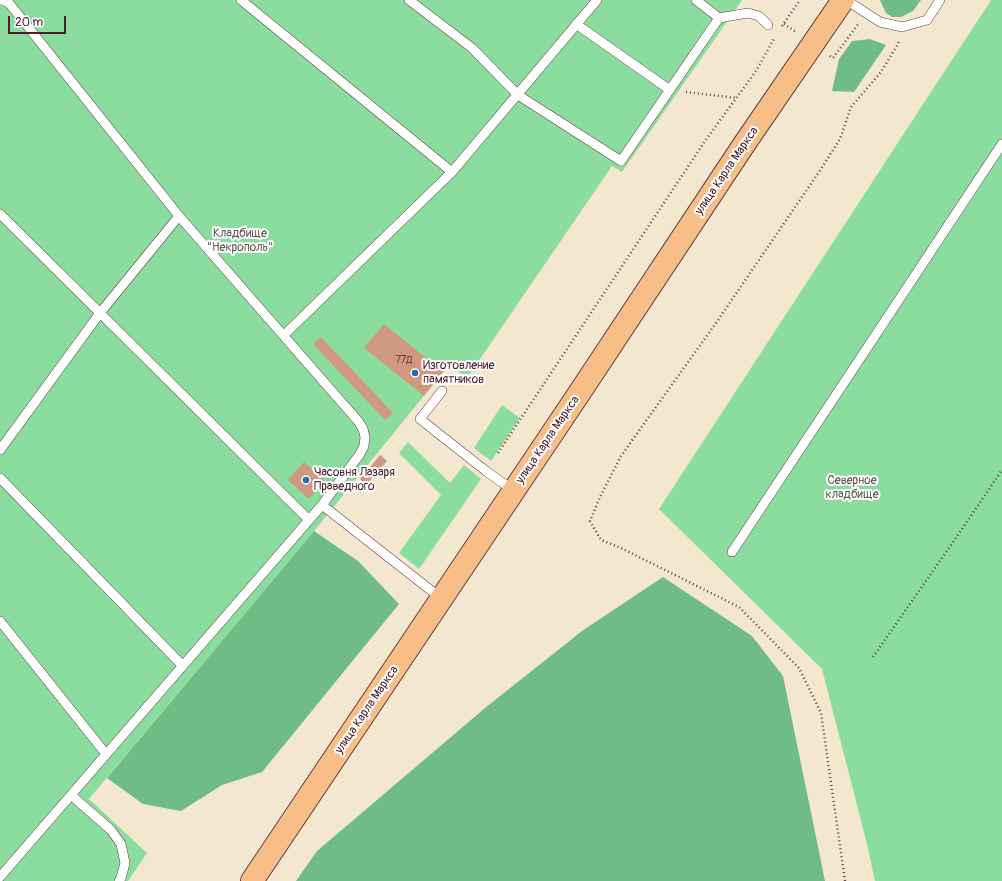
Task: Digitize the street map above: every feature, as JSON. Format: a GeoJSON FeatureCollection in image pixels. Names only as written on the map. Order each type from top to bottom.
{"type":"FeatureCollection","features":[{"type":"Feature","properties":{"kind":"main road","name":"улица Карла Маркса"},"geometry":{"type":"LineString","coordinates":[[252,881],[587,383],[740,150],[844,0]]}},
{"type":"Feature","properties":{"kind":"lane"},"geometry":{"type":"LineString","coordinates":[[241,0],[452,172]]}},
{"type":"Feature","properties":{"kind":"lane"},"geometry":{"type":"LineString","coordinates":[[409,0],[472,48],[518,95],[621,161],[719,18],[748,13],[759,16],[768,25]]}},
{"type":"Feature","properties":{"kind":"lane"},"geometry":{"type":"LineString","coordinates":[[284,335],[452,172],[597,0]]}},
{"type":"Feature","properties":{"kind":"lane"},"geometry":{"type":"LineString","coordinates":[[696,0],[719,18]]}},
{"type":"Feature","properties":{"kind":"lane"},"geometry":{"type":"LineString","coordinates":[[844,0],[880,22],[902,27],[927,20],[940,0]]}},
{"type":"Feature","properties":{"kind":"lane"},"geometry":{"type":"LineString","coordinates":[[0,877],[322,505],[360,454],[364,446],[365,437],[363,428],[358,421],[179,216],[6,1]]}},
{"type":"Feature","properties":{"kind":"lane"},"geometry":{"type":"LineString","coordinates":[[576,24],[670,90]]}},
{"type":"Feature","properties":{"kind":"lane"},"geometry":{"type":"LineString","coordinates":[[732,552],[1002,144]]}},
{"type":"Feature","properties":{"kind":"lane"},"geometry":{"type":"LineString","coordinates":[[0,214],[309,520]]}},
{"type":"Feature","properties":{"kind":"lane"},"geometry":{"type":"LineString","coordinates":[[0,450],[100,313],[179,216]]}},
{"type":"Feature","properties":{"kind":"lane"},"geometry":{"type":"LineString","coordinates":[[442,391],[420,419],[514,491]]}},
{"type":"Feature","properties":{"kind":"lane"},"geometry":{"type":"LineString","coordinates":[[0,478],[183,666]]}},
{"type":"Feature","properties":{"kind":"lane"},"geometry":{"type":"LineString","coordinates":[[322,505],[442,599]]}},
{"type":"Feature","properties":{"kind":"lane"},"geometry":{"type":"LineString","coordinates":[[0,621],[106,754]]}},
{"type":"Feature","properties":{"kind":"lane"},"geometry":{"type":"LineString","coordinates":[[71,795],[111,830],[121,844],[125,863],[119,881]]}},
{"type":"Feature","properties":{"kind":"lane"},"geometry":{"type":"LineString","coordinates":[[0,871],[9,866]]}},
{"type":"Feature","properties":{"kind":"path"},"geometry":{"type":"LineString","coordinates":[[779,30],[800,0]]}},
{"type":"Feature","properties":{"kind":"path"},"geometry":{"type":"LineString","coordinates":[[845,881],[822,713],[799,668],[738,607],[621,548],[601,540],[590,521],[600,497],[621,456],[716,323],[821,169],[840,138],[851,107],[881,72],[898,44],[902,27]]}},
{"type":"Feature","properties":{"kind":"path"},"geometry":{"type":"LineString","coordinates":[[498,453],[705,141],[756,71],[775,36]]}},
{"type":"Feature","properties":{"kind":"path"},"geometry":{"type":"LineString","coordinates":[[670,90],[737,98]]}},
{"type":"Feature","properties":{"kind":"path"},"geometry":{"type":"LineString","coordinates":[[873,657],[1002,470]]}},
{"type":"Feature","properties":{"kind":"green space","name":"Кладбище \"Некрополь\""},"geometry":{"type":"Polygon","coordinates":[[[0,0],[742,0],[622,172],[612,166],[467,378],[449,365],[314,531],[89,799],[147,853],[128,881],[0,881],[0,0]]]}},
{"type":"Feature","properties":{"kind":"green space"},"geometry":{"type":"Polygon","coordinates":[[[880,0],[921,0],[913,11],[901,17],[892,17],[886,13],[880,0]]]}},
{"type":"Feature","properties":{"kind":"green space","name":"Северное кладбище"},"geometry":{"type":"Polygon","coordinates":[[[991,0],[1002,0],[1002,881],[875,881],[867,844],[822,669],[659,509],[991,0]]]}},
{"type":"Feature","properties":{"kind":"green space"},"geometry":{"type":"Polygon","coordinates":[[[870,39],[886,45],[854,92],[832,91],[839,59],[852,41],[870,39]]]}},
{"type":"Feature","properties":{"kind":"green space"},"geometry":{"type":"Polygon","coordinates":[[[502,405],[520,418],[491,461],[474,448],[502,405]]]}},
{"type":"Feature","properties":{"kind":"green space"},"geometry":{"type":"Polygon","coordinates":[[[408,442],[450,483],[464,465],[481,479],[419,569],[399,553],[441,495],[399,453],[408,442]]]}},
{"type":"Feature","properties":{"kind":"green space"},"geometry":{"type":"Polygon","coordinates":[[[314,531],[358,561],[399,604],[262,772],[222,785],[181,811],[143,804],[107,778],[314,531]]]}},
{"type":"Feature","properties":{"kind":"green space"},"geometry":{"type":"Polygon","coordinates":[[[663,577],[752,636],[783,676],[825,881],[296,881],[317,851],[485,708],[582,631],[663,577]]]}},
{"type":"Feature","properties":{"kind":"building"},"geometry":{"type":"Polygon","coordinates":[[[384,324],[443,372],[424,396],[364,348],[384,324]]]}},
{"type":"Feature","properties":{"kind":"building"},"geometry":{"type":"Polygon","coordinates":[[[321,337],[393,413],[385,420],[313,344],[321,337]]]}},
{"type":"Feature","properties":{"kind":"building"},"geometry":{"type":"Polygon","coordinates":[[[380,455],[387,461],[366,485],[360,479],[380,455]]]}},
{"type":"Feature","properties":{"kind":"building","name":"Часовня Лазаря Праведного"},"geometry":{"type":"Polygon","coordinates":[[[304,462],[325,481],[309,499],[288,480],[304,462]]]}},
{"type":"Feature","properties":{"kind":"place","name":"Изготовление памятников"},"geometry":{"type":"Point","coordinates":[415,373]}},
{"type":"Feature","properties":{"kind":"place","name":"Часовня Лазаря Праведного"},"geometry":{"type":"Point","coordinates":[306,480]}}]}
